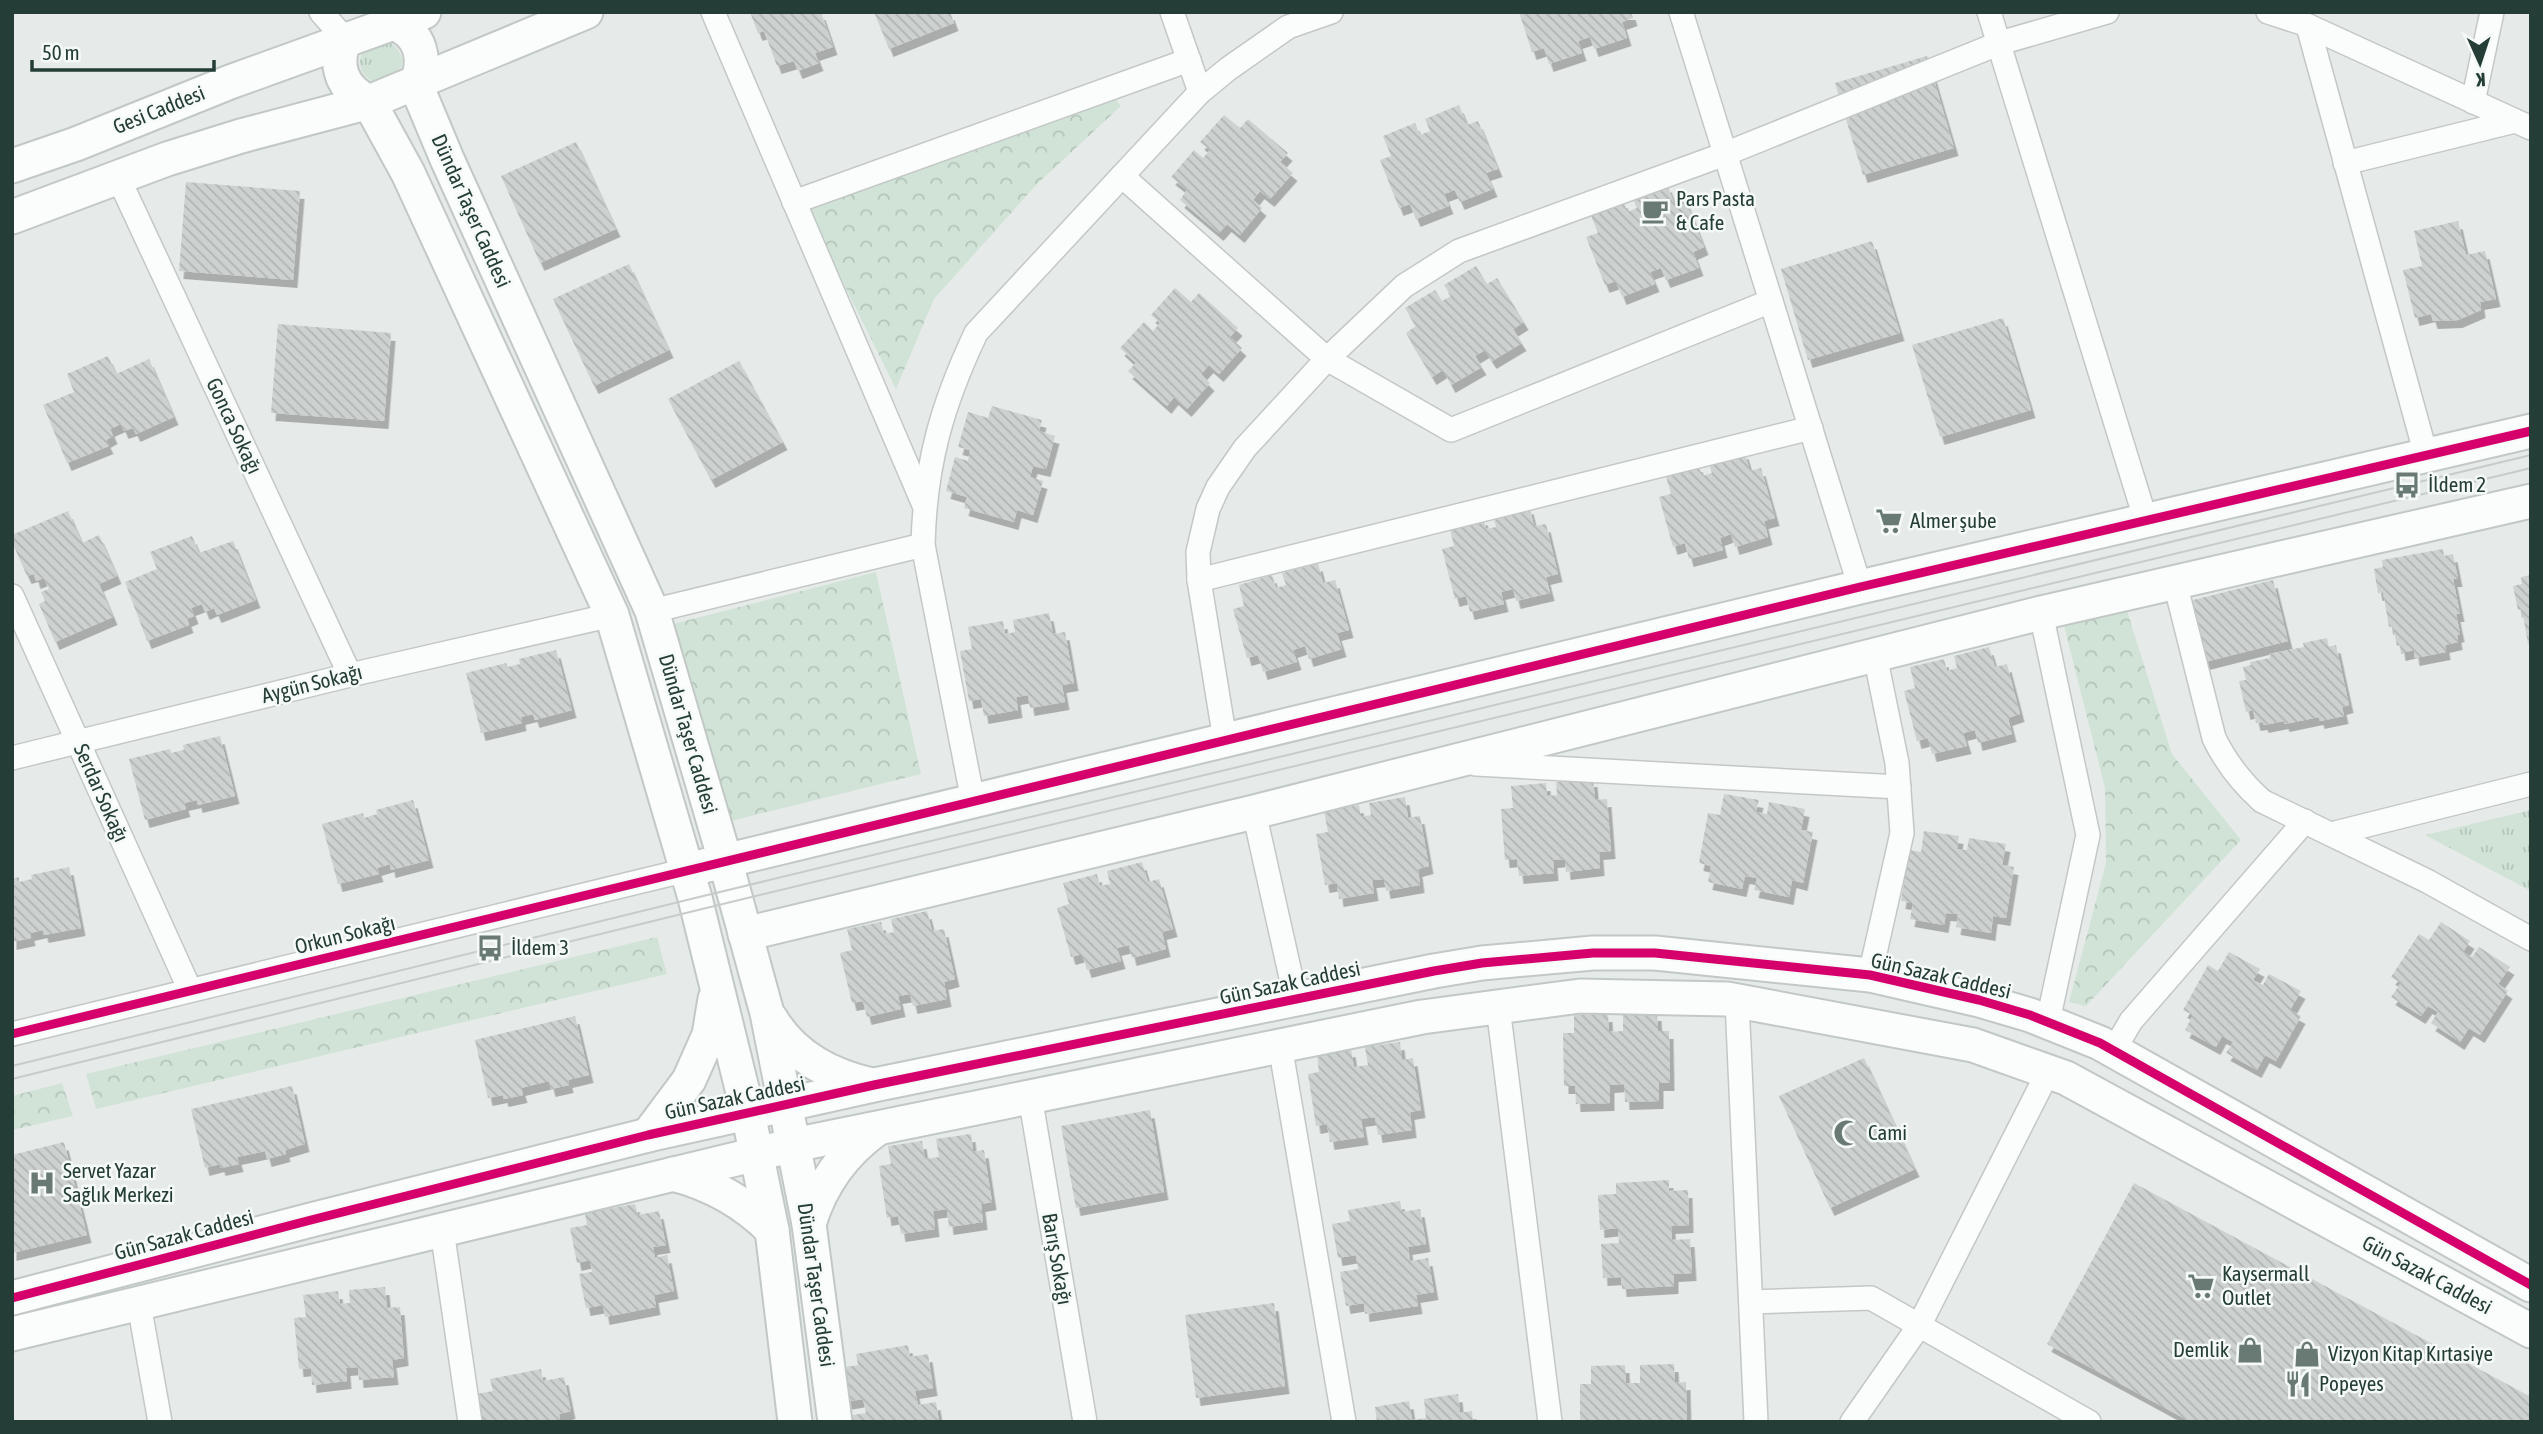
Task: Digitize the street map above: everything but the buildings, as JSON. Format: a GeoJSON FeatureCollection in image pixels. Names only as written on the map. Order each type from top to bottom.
{"type":"FeatureCollection","features":[{"type":"Feature","properties":{"kind":"street"},"geometry":{"type":"LineString","coordinates":[[321,12],[345,39],[340,51],[341,77],[358,97],[369,102]]}},
{"type":"Feature","properties":{"kind":"street"},"geometry":{"type":"LineString","coordinates":[[12,217],[118,177],[240,136],[369,102],[416,85],[586,12]]}},
{"type":"Feature","properties":{"kind":"street"},"geometry":{"type":"LineString","coordinates":[[713,12],[924,506]]}},
{"type":"Feature","properties":{"kind":"street"},"geometry":{"type":"LineString","coordinates":[[1172,12],[1200,92]]}},
{"type":"Feature","properties":{"kind":"street"},"geometry":{"type":"LineString","coordinates":[[972,801],[923,545],[928,469],[937,431],[949,394],[976,333],[1200,92],[1288,27],[1331,12]]}},
{"type":"Feature","properties":{"kind":"street"},"geometry":{"type":"LineString","coordinates":[[1681,12],[1860,587]]}},
{"type":"Feature","properties":{"kind":"street"},"geometry":{"type":"LineString","coordinates":[[1989,12],[2146,521]]}},
{"type":"Feature","properties":{"kind":"street"},"geometry":{"type":"LineString","coordinates":[[1225,740],[1199,580],[1198,552],[1202,530],[1218,487],[1245,448],[1327,359],[1404,286],[1459,251],[1725,154],[2000,43],[2107,12]]}},
{"type":"Feature","properties":{"kind":"street"},"geometry":{"type":"LineString","coordinates":[[2268,12],[2308,26],[2523,125]]}},
{"type":"Feature","properties":{"kind":"street"},"geometry":{"type":"LineString","coordinates":[[2473,102],[2492,12]]}},
{"type":"Feature","properties":{"kind":"street"},"geometry":{"type":"LineString","coordinates":[[414,15],[403,27],[420,47],[421,72],[416,85]]}},
{"type":"Feature","properties":{"kind":"street","name":"Gesi Caddesi"},"geometry":{"type":"LineString","coordinates":[[12,166],[414,15]]}},
{"type":"Feature","properties":{"kind":"street"},"geometry":{"type":"LineString","coordinates":[[2308,26],[2426,456]]}},
{"type":"Feature","properties":{"kind":"street"},"geometry":{"type":"LineString","coordinates":[[794,202],[1189,60]]}},
{"type":"Feature","properties":{"kind":"street","name":"Dündar Taşer Caddesi"},"geometry":{"type":"LineString","coordinates":[[416,85],[652,611],[767,1013],[809,1224],[835,1422]]}},
{"type":"Feature","properties":{"kind":"street","name":"Dündar Taşer Caddesi"},"geometry":{"type":"LineString","coordinates":[[369,102],[408,173],[612,615],[687,870],[748,1113],[772,1230],[795,1422]]}},
{"type":"Feature","properties":{"kind":"street"},"geometry":{"type":"LineString","coordinates":[[2346,163],[2523,125]]}},
{"type":"Feature","properties":{"kind":"street"},"geometry":{"type":"LineString","coordinates":[[1122,176],[1327,359],[1451,430],[1771,301]]}},
{"type":"Feature","properties":{"kind":"street","name":"Gonca Sokağı"},"geometry":{"type":"LineString","coordinates":[[118,177],[351,675]]}},
{"type":"Feature","properties":{"kind":"street"},"geometry":{"type":"LineString","coordinates":[[1199,580],[1811,428]]}},
{"type":"Feature","properties":{"kind":"street"},"geometry":{"type":"LineString","coordinates":[[687,870],[1860,587],[2531,431]]}},
{"type":"Feature","properties":{"kind":"street"},"geometry":{"type":"LineString","coordinates":[[745,934],[1254,812],[2041,613],[2531,501]]}},
{"type":"Feature","properties":{"kind":"street"},"geometry":{"type":"LineString","coordinates":[[652,611],[923,545]]}},
{"type":"Feature","properties":{"kind":"street"},"geometry":{"type":"LineString","coordinates":[[2175,583],[2208,720],[2222,755],[2247,788],[2263,801],[2427,881],[2531,939]]}},
{"type":"Feature","properties":{"kind":"street","name":"Serdar Sokağı"},"geometry":{"type":"LineString","coordinates":[[12,596],[190,990]]}},
{"type":"Feature","properties":{"kind":"street"},"geometry":{"type":"LineString","coordinates":[[2041,613],[2088,835],[2048,1021]]}},
{"type":"Feature","properties":{"kind":"street","name":"Aygün Sokağı"},"geometry":{"type":"LineString","coordinates":[[12,758],[351,675],[612,615]]}},
{"type":"Feature","properties":{"kind":"street"},"geometry":{"type":"LineString","coordinates":[[1870,975],[1902,833],[1897,763],[1875,655]]}},
{"type":"Feature","properties":{"kind":"street"},"geometry":{"type":"LineString","coordinates":[[1449,763],[1899,787]]}},
{"type":"Feature","properties":{"kind":"street"},"geometry":{"type":"LineString","coordinates":[[2331,834],[2531,784]]}},
{"type":"Feature","properties":{"kind":"street"},"geometry":{"type":"LineString","coordinates":[[1254,812],[1296,1000]]}},
{"type":"Feature","properties":{"kind":"street"},"geometry":{"type":"LineString","coordinates":[[2114,1051],[2131,1021],[2305,821]]}},
{"type":"Feature","properties":{"kind":"street","name":"Orkun Sokağı"},"geometry":{"type":"LineString","coordinates":[[12,1034],[687,870]]}},
{"type":"Feature","properties":{"kind":"street","name":"Gün Sazak Caddesi"},"geometry":{"type":"LineString","coordinates":[[12,1298],[648,1135],[874,1085],[1482,963],[1593,953],[1655,953],[1870,975],[1979,1000],[2048,1021],[2114,1051],[2531,1285]]}},
{"type":"Feature","properties":{"kind":"street"},"geometry":{"type":"LineString","coordinates":[[648,1135],[689,1080],[709,1035],[717,990]]}},
{"type":"Feature","properties":{"kind":"street","name":"Gün Sazak Caddesi"},"geometry":{"type":"LineString","coordinates":[[12,1335],[880,1126],[1422,1017],[1580,996],[1737,1001],[1973,1045],[2066,1078],[2531,1331]]}},
{"type":"Feature","properties":{"kind":"street"},"geometry":{"type":"LineString","coordinates":[[1737,1001],[1756,1422]]}},
{"type":"Feature","properties":{"kind":"street"},"geometry":{"type":"LineString","coordinates":[[1498,1007],[1550,1422]]}},
{"type":"Feature","properties":{"kind":"street"},"geometry":{"type":"LineString","coordinates":[[767,1013],[786,1040],[811,1061],[841,1076],[874,1085]]}},
{"type":"Feature","properties":{"kind":"street"},"geometry":{"type":"LineString","coordinates":[[1280,1045],[1344,1422]]}},
{"type":"Feature","properties":{"kind":"street"},"geometry":{"type":"LineString","coordinates":[[1852,1422],[1919,1326],[2048,1072]]}},
{"type":"Feature","properties":{"kind":"street","name":"Barış Sokağı"},"geometry":{"type":"LineString","coordinates":[[1030,1096],[1084,1422]]}},
{"type":"Feature","properties":{"kind":"street"},"geometry":{"type":"LineString","coordinates":[[809,1224],[815,1205],[833,1171],[862,1139],[880,1126]]}},
{"type":"Feature","properties":{"kind":"street"},"geometry":{"type":"LineString","coordinates":[[673,1174],[702,1182],[729,1195],[752,1211],[772,1230]]}},
{"type":"Feature","properties":{"kind":"street"},"geometry":{"type":"LineString","coordinates":[[442,1230],[470,1422]]}},
{"type":"Feature","properties":{"kind":"street"},"geometry":{"type":"LineString","coordinates":[[1751,1302],[1871,1298],[2089,1422]]}},
{"type":"Feature","properties":{"kind":"street"},"geometry":{"type":"LineString","coordinates":[[139,1304],[160,1422]]}},
{"type":"Feature","properties":{"kind":"green space"},"geometry":{"type":"Polygon","coordinates":[[[381,41],[396,47],[402,62],[396,77],[381,83],[366,77],[360,62],[366,47],[381,41]]]}},
{"type":"Feature","properties":{"kind":"green space"},"geometry":{"type":"Polygon","coordinates":[[[1113,96],[1121,106],[1037,184],[934,299],[896,389],[802,200],[1113,96]]]}},
{"type":"Feature","properties":{"kind":"green space"},"geometry":{"type":"Polygon","coordinates":[[[876,572],[921,774],[723,823],[673,624],[876,572]]]}},
{"type":"Feature","properties":{"kind":"green space"},"geometry":{"type":"Polygon","coordinates":[[[2127,611],[2172,754],[2241,840],[2086,1006],[2069,1002],[2106,863],[2105,788],[2064,626],[2127,611]]]}},
{"type":"Feature","properties":{"kind":"green space"},"geometry":{"type":"Polygon","coordinates":[[[2531,810],[2531,891],[2425,835],[2531,810]]]}},
{"type":"Feature","properties":{"kind":"green space"},"geometry":{"type":"Polygon","coordinates":[[[657,937],[667,974],[96,1109],[86,1074],[657,937]]]}},
{"type":"Feature","properties":{"kind":"green space"},"geometry":{"type":"Polygon","coordinates":[[[62,1083],[73,1116],[12,1130],[12,1096],[62,1083]]]}},
{"type":"Feature","properties":{"kind":"tram line"},"geometry":{"type":"LineString","coordinates":[[12,1066],[695,898],[2531,455]]}},
{"type":"Feature","properties":{"kind":"tram line"},"geometry":{"type":"LineString","coordinates":[[12,1079],[698,910],[2531,468]]}},
{"type":"Feature","properties":{"kind":"cycle path"},"geometry":{"type":"LineString","coordinates":[[12,1034],[1860,587],[2531,431]]}},
{"type":"Feature","properties":{"kind":"cycle path"},"geometry":{"type":"LineString","coordinates":[[12,1298],[648,1135],[874,1085],[1434,971],[1482,963],[1593,953],[1655,953],[1870,975],[1979,1000],[2030,1015],[2100,1043],[2531,1285]]}},
{"type":"Feature","properties":{"kind":"place","name":"Pars Pasta & Cafe"},"geometry":{"type":"Point","coordinates":[1655,211]}},
{"type":"Feature","properties":{"kind":"place","name":"İldem 2"},"geometry":{"type":"Point","coordinates":[2407,485]}},
{"type":"Feature","properties":{"kind":"place","name":"Almer şube"},"geometry":{"type":"Point","coordinates":[1889,521]}},
{"type":"Feature","properties":{"kind":"place","name":"İldem 3"},"geometry":{"type":"Point","coordinates":[490,948]}},
{"type":"Feature","properties":{"kind":"place","name":"Cami"},"geometry":{"type":"Point","coordinates":[1847,1133]}},
{"type":"Feature","properties":{"kind":"place","name":"Servet Yazar Sağlık Merkezi"},"geometry":{"type":"Point","coordinates":[42,1183]}},
{"type":"Feature","properties":{"kind":"place","name":"Kaysermall Outlet"},"geometry":{"type":"Point","coordinates":[2201,1286]}},
{"type":"Feature","properties":{"kind":"place","name":"Demlik"},"geometry":{"type":"Point","coordinates":[2250,1350]}},
{"type":"Feature","properties":{"kind":"place","name":"Vizyon Kitap Kırtasiye"},"geometry":{"type":"Point","coordinates":[2307,1354]}},
{"type":"Feature","properties":{"kind":"place","name":"Popeyes"},"geometry":{"type":"Point","coordinates":[2298,1384]}}]}
